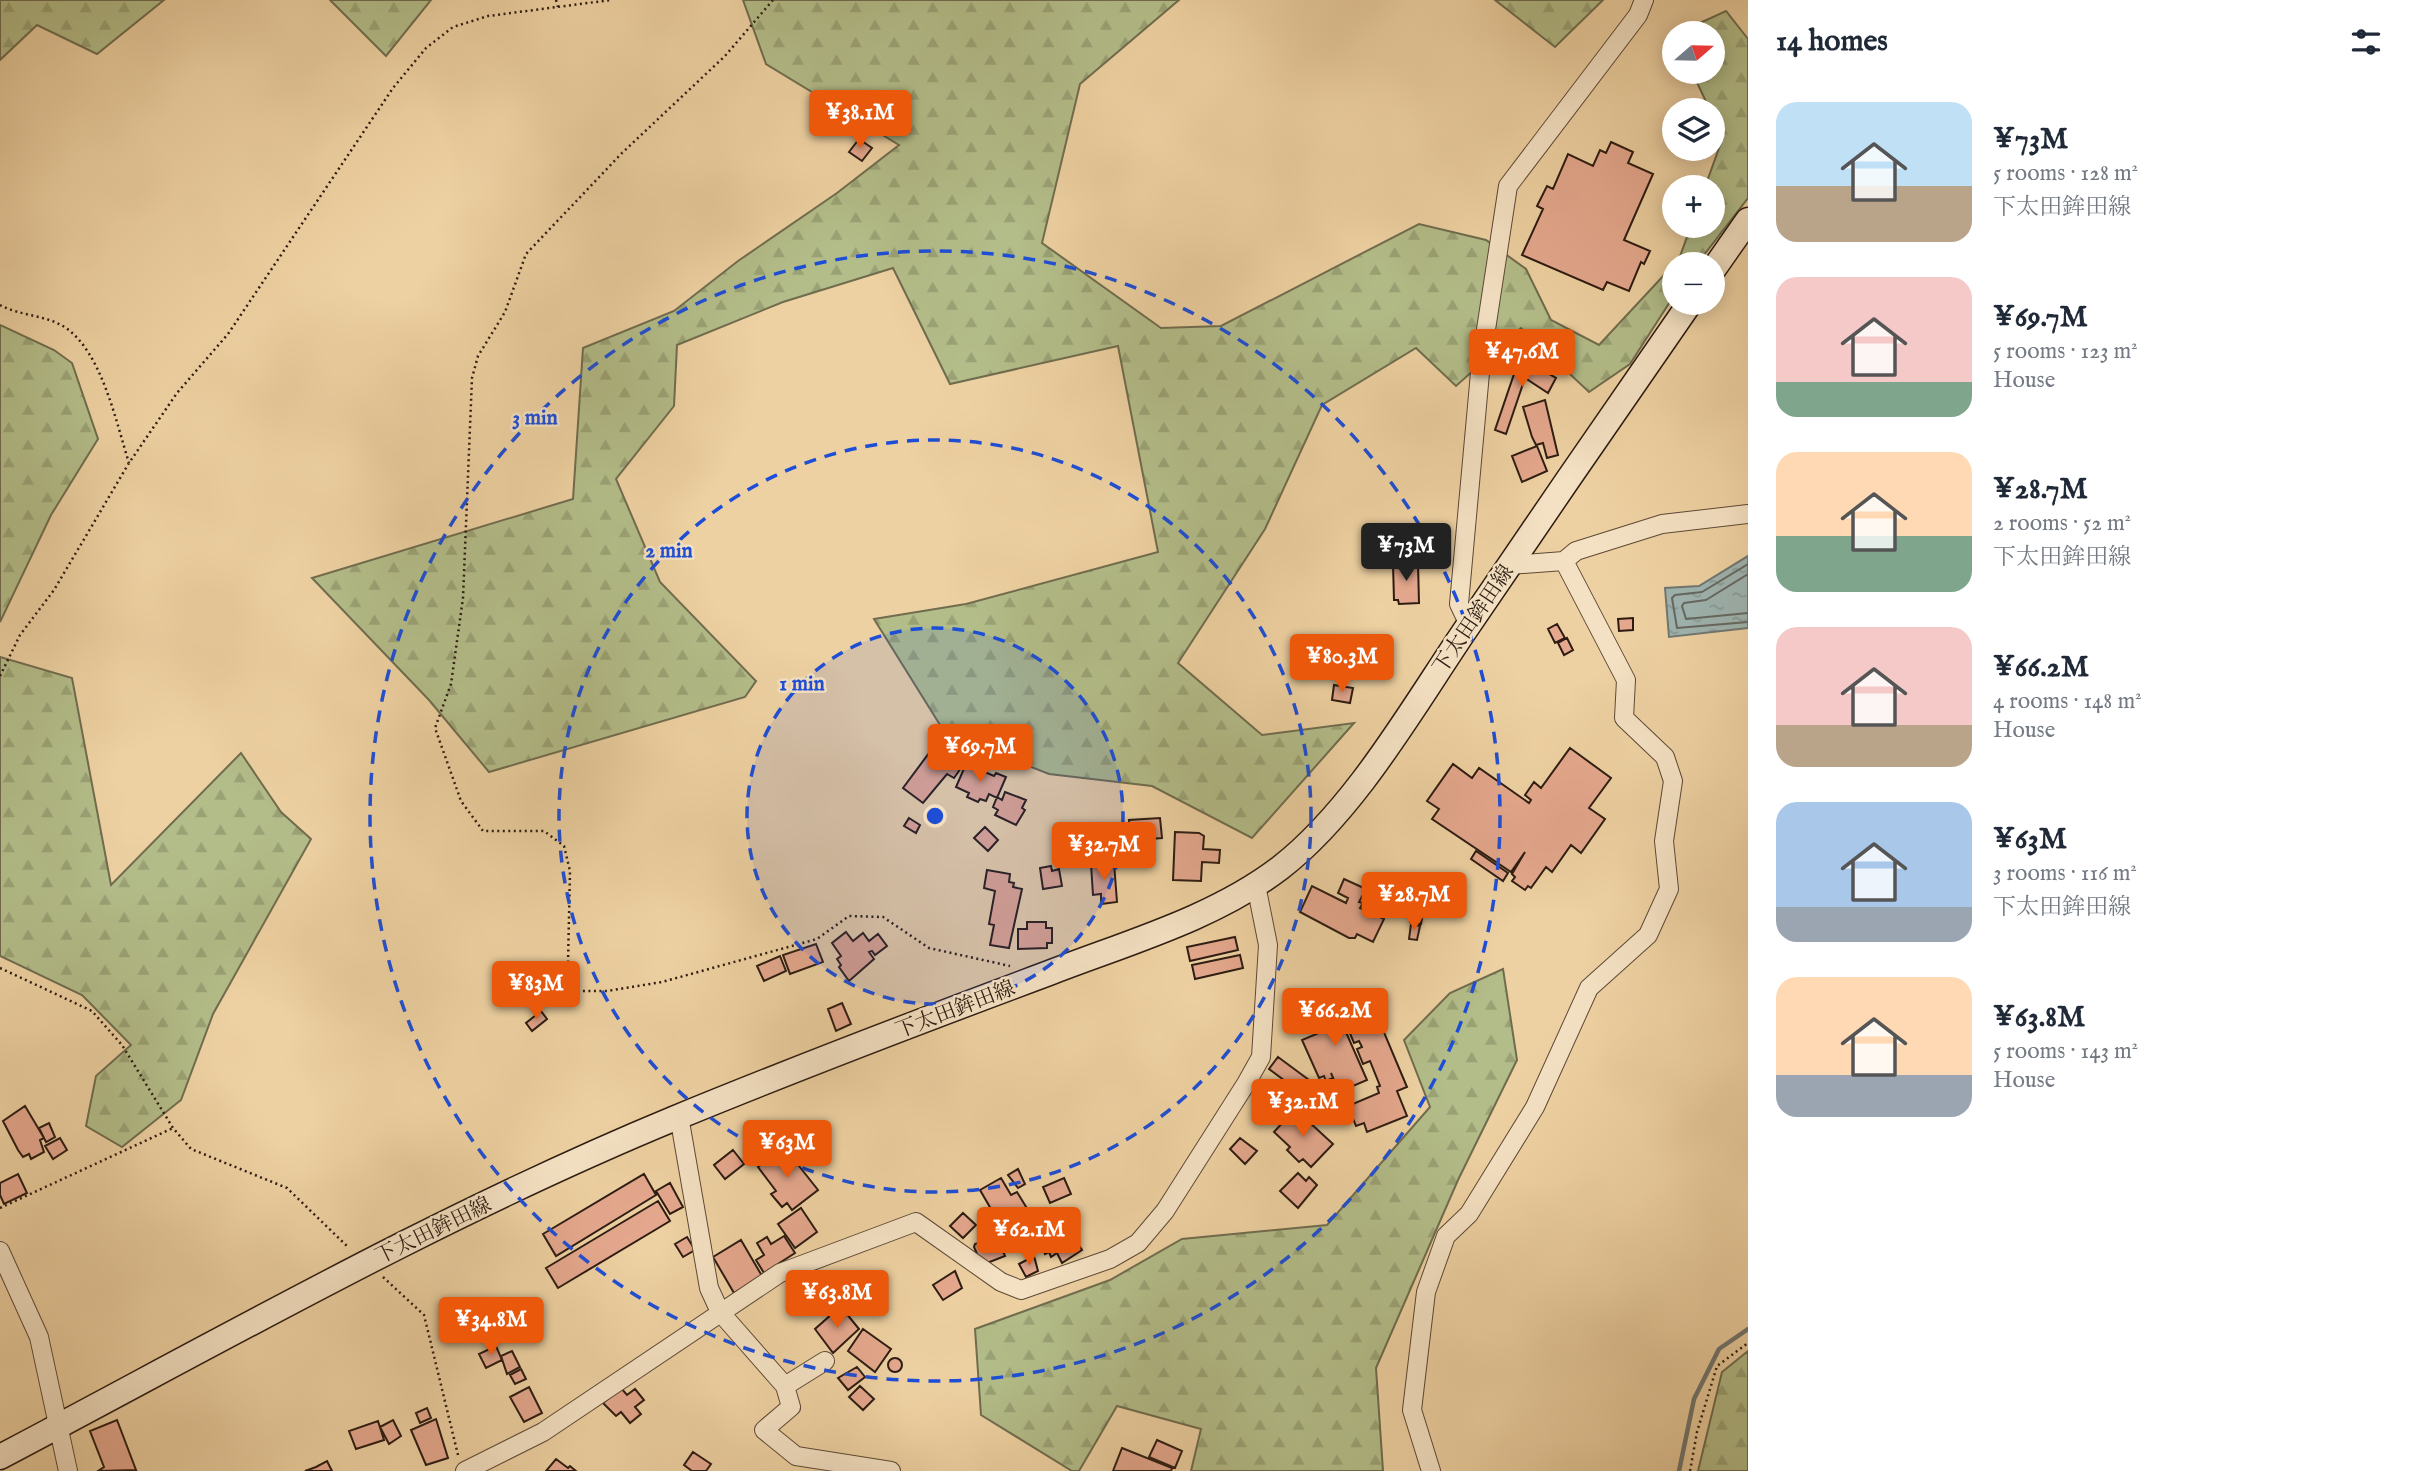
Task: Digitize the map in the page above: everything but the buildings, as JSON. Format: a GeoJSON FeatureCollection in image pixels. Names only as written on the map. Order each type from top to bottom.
{"type":"FeatureCollection","features":[{"type":"Feature","properties":{"kind":"main road"},"geometry":{"type":"LineString","coordinates":[[1725,253],[1748,220]]}},
{"type":"Feature","properties":{"kind":"main road","name":"下太田鉾田線"},"geometry":{"type":"LineString","coordinates":[[0,1457],[365,1263],[578,1159],[679,1116],[1171,926],[1256,885],[1281,867],[1329,821],[1397,732],[1682,315]]}},
{"type":"Feature","properties":{"kind":"street"},"geometry":{"type":"LineString","coordinates":[[1469,625],[1459,604],[1481,362],[1508,186],[1638,16],[1644,0]]}},
{"type":"Feature","properties":{"kind":"street"},"geometry":{"type":"LineString","coordinates":[[1510,565],[1564,561],[1576,551],[1662,524],[1748,514]]}},
{"type":"Feature","properties":{"kind":"street"},"geometry":{"type":"LineString","coordinates":[[1431,1471],[1412,1410],[1426,1292],[1447,1236],[1469,1214],[1535,1107],[1590,989],[1648,934],[1669,888],[1664,841],[1673,780],[1665,757],[1625,718],[1626,680],[1564,561]]}},
{"type":"Feature","properties":{"kind":"street"},"geometry":{"type":"LineString","coordinates":[[461,1465],[543,1432],[780,1273],[916,1222],[1001,1282],[1021,1290],[1110,1259],[1138,1243],[1165,1210],[1261,1057],[1268,945],[1256,885]]}},
{"type":"Feature","properties":{"kind":"street"},"geometry":{"type":"LineString","coordinates":[[679,1116],[709,1288],[720,1312],[785,1386],[791,1407],[764,1430],[796,1456],[891,1471]]}},
{"type":"Feature","properties":{"kind":"street"},"geometry":{"type":"LineString","coordinates":[[0,1251],[39,1338],[68,1471]]}},
{"type":"Feature","properties":{"kind":"street"},"geometry":{"type":"LineString","coordinates":[[785,1386],[825,1361]]}},
{"type":"Feature","properties":{"kind":"path"},"geometry":{"type":"LineString","coordinates":[[556,0],[558,7]]}},
{"type":"Feature","properties":{"kind":"path"},"geometry":{"type":"LineString","coordinates":[[0,676],[20,635],[54,590],[129,463],[177,393],[228,334],[393,88],[426,48],[453,27],[488,16],[611,0]]}},
{"type":"Feature","properties":{"kind":"path"},"geometry":{"type":"LineString","coordinates":[[773,0],[725,56],[622,153],[526,254],[505,312],[478,356],[472,378],[463,598],[450,684],[435,728],[461,801],[483,831],[544,831],[564,846],[570,871],[568,963],[576,991],[607,991],[662,982],[817,939],[849,916],[883,917],[929,948],[1044,974]]}},
{"type":"Feature","properties":{"kind":"path"},"geometry":{"type":"LineString","coordinates":[[0,304],[15,313],[66,328],[86,348],[107,392],[129,463]]}},
{"type":"Feature","properties":{"kind":"path"},"geometry":{"type":"LineString","coordinates":[[0,968],[92,1011],[122,1045],[173,1128],[191,1149],[286,1188],[365,1263],[400,1290],[424,1315],[461,1465]]}},
{"type":"Feature","properties":{"kind":"path"},"geometry":{"type":"LineString","coordinates":[[0,1208],[173,1128]]}},
{"type":"Feature","properties":{"kind":"path"},"geometry":{"type":"LineString","coordinates":[[1690,1471],[1697,1432],[1717,1366],[1748,1343]]}},
{"type":"Feature","properties":{"kind":"green space"},"geometry":{"type":"Polygon","coordinates":[[[0,0],[164,0],[97,54],[37,25],[0,60],[0,0]]]}},
{"type":"Feature","properties":{"kind":"green space"},"geometry":{"type":"Polygon","coordinates":[[[330,0],[431,0],[386,56],[330,0]]]}},
{"type":"Feature","properties":{"kind":"green space"},"geometry":{"type":"Polygon","coordinates":[[[743,0],[1179,0],[1080,84],[1042,243],[1161,328],[1221,326],[1419,224],[1486,240],[1526,269],[1551,320],[1599,345],[1662,277],[1662,314],[1630,364],[1589,392],[1521,328],[1456,386],[1416,348],[1322,405],[1265,529],[1178,663],[1262,735],[1354,723],[1252,838],[1152,786],[1049,774],[945,733],[874,619],[966,604],[1158,552],[1118,346],[950,384],[893,268],[783,302],[677,345],[674,406],[616,479],[660,582],[756,681],[745,697],[489,772],[429,700],[312,578],[573,499],[583,348],[674,311],[738,261],[837,193],[899,145],[766,64],[743,0]]]}},
{"type":"Feature","properties":{"kind":"green space"},"geometry":{"type":"Polygon","coordinates":[[[1495,0],[1603,0],[1555,47],[1495,0]]]}},
{"type":"Feature","properties":{"kind":"green space"},"geometry":{"type":"Polygon","coordinates":[[[1726,11],[1748,39],[1748,198],[1725,228],[1725,175],[1709,175],[1714,161],[1725,161],[1725,98],[1704,98],[1698,84],[1726,84],[1726,21],[1704,21],[1726,11]]]}},
{"type":"Feature","properties":{"kind":"green space"},"geometry":{"type":"Polygon","coordinates":[[[1687,238],[1717,238],[1706,252],[1682,252],[1687,238]]]}},
{"type":"Feature","properties":{"kind":"green space"},"geometry":{"type":"Polygon","coordinates":[[[0,325],[54,350],[72,363],[98,439],[51,515],[0,622],[0,325]]]}},
{"type":"Feature","properties":{"kind":"green space"},"geometry":{"type":"Polygon","coordinates":[[[0,657],[72,678],[111,885],[241,753],[281,812],[311,839],[213,1014],[181,1100],[122,1147],[86,1126],[96,1076],[131,1045],[82,995],[0,956],[0,657]]]}},
{"type":"Feature","properties":{"kind":"green space"},"geometry":{"type":"Polygon","coordinates":[[[1503,969],[1517,1060],[1458,1180],[1376,1368],[1383,1471],[1191,1471],[1201,1429],[1117,1406],[1079,1471],[1072,1471],[981,1415],[975,1329],[1110,1280],[1182,1239],[1327,1225],[1430,1107],[1404,1040],[1450,993],[1503,969]]]}},
{"type":"Feature","properties":{"kind":"green space"},"geometry":{"type":"Polygon","coordinates":[[[1748,1351],[1748,1471],[1698,1471],[1722,1372],[1748,1351]]]}},
{"type":"Feature","properties":{"kind":"water"},"geometry":{"type":"Polygon","coordinates":[[[1748,556],[1748,628],[1669,637],[1665,588],[1699,586],[1748,556]]]}},
{"type":"Feature","properties":{"kind":"waterway"},"geometry":{"type":"LineString","coordinates":[[1679,1471],[1694,1399],[1719,1349],[1748,1329]]}}]}
